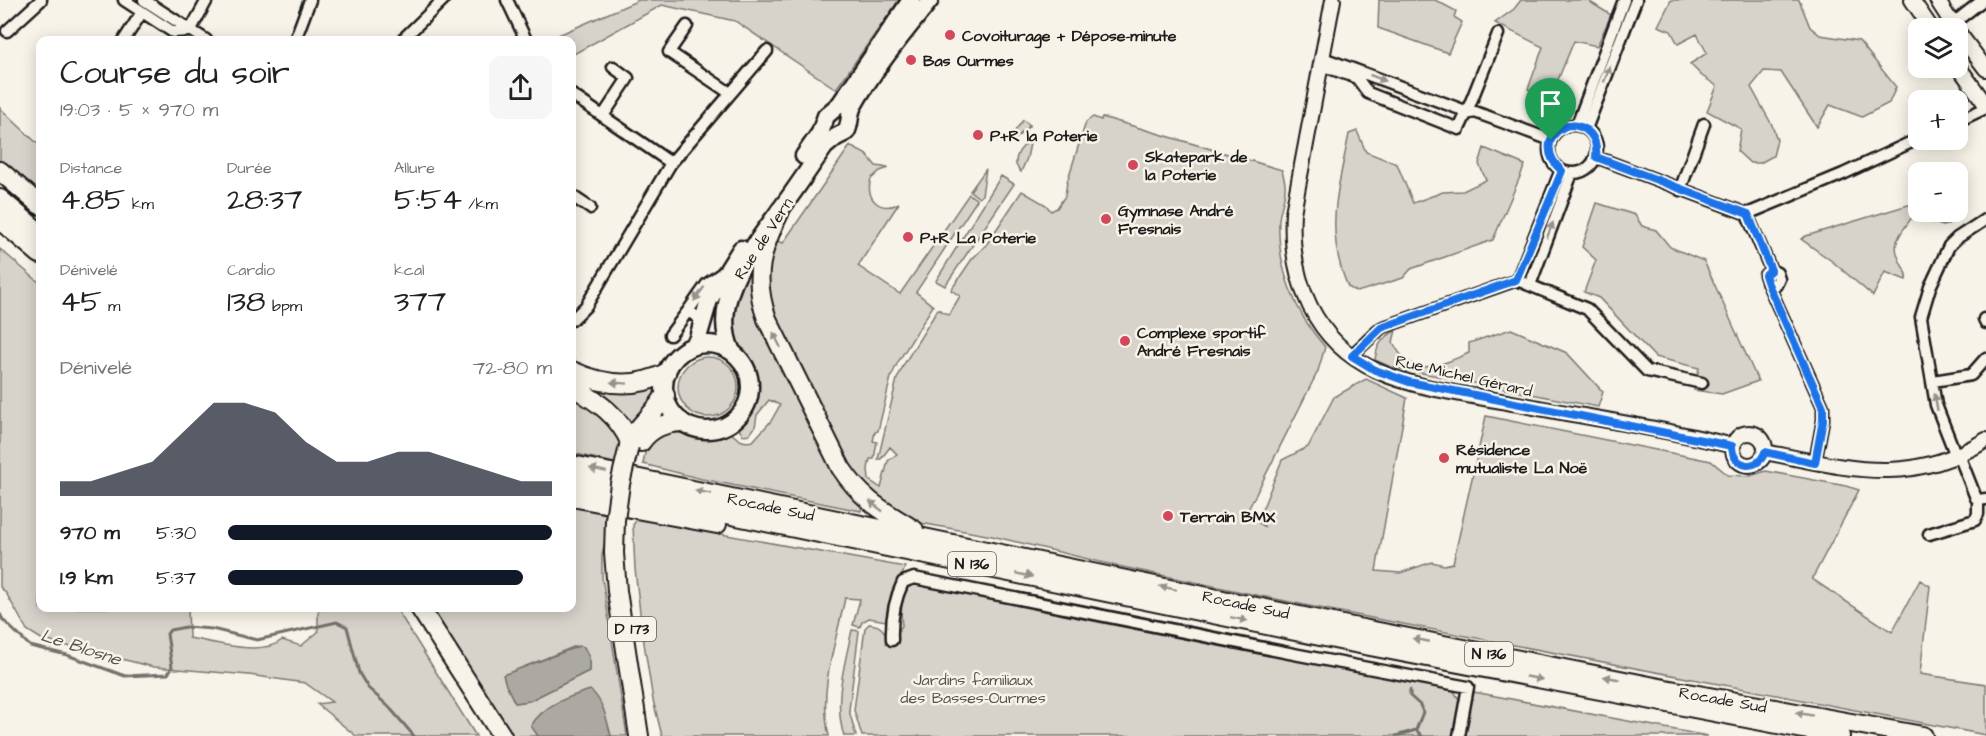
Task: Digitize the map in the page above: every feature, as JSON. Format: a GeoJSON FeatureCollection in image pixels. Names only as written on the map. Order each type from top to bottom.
{"type":"FeatureCollection","features":[{"type":"Feature","properties":{"kind":"highway"},"geometry":{"type":"LineString","coordinates":[[0,171],[36,202]]}},
{"type":"Feature","properties":{"kind":"highway"},"geometry":{"type":"LineString","coordinates":[[0,199],[36,230]]}},
{"type":"Feature","properties":{"kind":"highway"},"geometry":{"type":"LineString","coordinates":[[780,211],[763,248],[759,270],[761,302],[767,319],[851,484],[862,496],[885,513],[925,537]]}},
{"type":"Feature","properties":{"kind":"highway"},"geometry":{"type":"LineString","coordinates":[[0,220],[36,251]]}},
{"type":"Feature","properties":{"kind":"highway"},"geometry":{"type":"LineString","coordinates":[[576,373],[606,382],[634,384],[653,380],[666,373]]}},
{"type":"Feature","properties":{"kind":"highway"},"geometry":{"type":"LineString","coordinates":[[576,388],[596,401],[617,419],[632,446],[658,427],[681,422]]}},
{"type":"Feature","properties":{"kind":"highway","name":"D 173"},"geometry":{"type":"LineString","coordinates":[[639,736],[617,591],[614,553],[617,515],[637,430],[657,409],[664,395]]}},
{"type":"Feature","properties":{"kind":"highway","name":"Rocade Sud"},"geometry":{"type":"LineString","coordinates":[[576,466],[1354,627],[1665,689],[1923,736]]}},
{"type":"Feature","properties":{"kind":"highway","name":"Rocade Sud"},"geometry":{"type":"LineString","coordinates":[[576,483],[1344,641],[1840,736]]}},
{"type":"Feature","properties":{"kind":"highway"},"geometry":{"type":"LineString","coordinates":[[576,499],[617,515],[687,519],[803,537],[823,534]]}},
{"type":"Feature","properties":{"kind":"highway","name":"D 173"},"geometry":{"type":"LineString","coordinates":[[617,515],[626,589],[650,736]]}},
{"type":"Feature","properties":{"kind":"highway"},"geometry":{"type":"LineString","coordinates":[[410,612],[489,736]]}},
{"type":"Feature","properties":{"kind":"highway"},"geometry":{"type":"LineString","coordinates":[[423,612],[502,736]]}},
{"type":"Feature","properties":{"kind":"main road","name":"Rue de Vern"},"geometry":{"type":"LineString","coordinates":[[692,346],[697,341],[695,315],[710,300],[727,269],[818,136],[827,118],[840,104],[911,0]]}},
{"type":"Feature","properties":{"kind":"main road","name":"Rue de Vern"},"geometry":{"type":"LineString","coordinates":[[732,352],[726,328],[727,307],[731,290],[749,254],[825,146],[846,132],[849,125],[847,118],[856,102],[902,34],[930,0]]}},
{"type":"Feature","properties":{"kind":"main road"},"geometry":{"type":"LineString","coordinates":[[836,137],[828,135],[827,118],[842,112],[847,118]]}},
{"type":"Feature","properties":{"kind":"main road"},"geometry":{"type":"LineString","coordinates":[[713,344],[732,352],[746,368],[750,388],[749,398],[739,416],[731,423],[711,430],[701,430],[681,422],[664,395],[666,373],[676,357],[692,346],[713,344]]}},
{"type":"Feature","properties":{"kind":"street"},"geometry":{"type":"LineString","coordinates":[[7,31],[41,0]]}},
{"type":"Feature","properties":{"kind":"street"},"geometry":{"type":"LineString","coordinates":[[124,0],[173,32],[190,31]]}},
{"type":"Feature","properties":{"kind":"street"},"geometry":{"type":"LineString","coordinates":[[144,0],[199,36]]}},
{"type":"Feature","properties":{"kind":"street"},"geometry":{"type":"LineString","coordinates":[[190,31],[207,0]]}},
{"type":"Feature","properties":{"kind":"street"},"geometry":{"type":"LineString","coordinates":[[296,36],[310,0]]}},
{"type":"Feature","properties":{"kind":"street"},"geometry":{"type":"LineString","coordinates":[[406,36],[443,0]]}},
{"type":"Feature","properties":{"kind":"street"},"geometry":{"type":"LineString","coordinates":[[507,0],[524,36]]}},
{"type":"Feature","properties":{"kind":"street","name":"Rue Michel Gérard"},"geometry":{"type":"LineString","coordinates":[[1333,0],[1293,213],[1293,255],[1301,286],[1313,313],[1325,330],[1352,356],[1375,370],[1409,382],[1732,446]]}},
{"type":"Feature","properties":{"kind":"street"},"geometry":{"type":"LineString","coordinates":[[1581,127],[1624,0]]}},
{"type":"Feature","properties":{"kind":"street"},"geometry":{"type":"LineString","coordinates":[[1581,127],[1636,0]]}},
{"type":"Feature","properties":{"kind":"street"},"geometry":{"type":"LineString","coordinates":[[1912,0],[1924,18]]}},
{"type":"Feature","properties":{"kind":"street"},"geometry":{"type":"LineString","coordinates":[[1936,0],[1946,18]]}},
{"type":"Feature","properties":{"kind":"street"},"geometry":{"type":"LineString","coordinates":[[1962,18],[1983,0]]}},
{"type":"Feature","properties":{"kind":"street"},"geometry":{"type":"LineString","coordinates":[[127,36],[142,12]]}},
{"type":"Feature","properties":{"kind":"street"},"geometry":{"type":"LineString","coordinates":[[687,26],[669,52],[730,93]]}},
{"type":"Feature","properties":{"kind":"street"},"geometry":{"type":"LineString","coordinates":[[1322,61],[1357,78],[1368,93],[1459,129],[1498,34]]}},
{"type":"Feature","properties":{"kind":"street"},"geometry":{"type":"LineString","coordinates":[[1968,48],[1986,69]]}},
{"type":"Feature","properties":{"kind":"street"},"geometry":{"type":"LineString","coordinates":[[576,316],[586,306],[671,163],[766,51]]}},
{"type":"Feature","properties":{"kind":"street"},"geometry":{"type":"LineString","coordinates":[[1322,61],[1460,109],[1466,114]]}},
{"type":"Feature","properties":{"kind":"street"},"geometry":{"type":"LineString","coordinates":[[603,116],[628,78],[613,67]]}},
{"type":"Feature","properties":{"kind":"street"},"geometry":{"type":"LineString","coordinates":[[1966,78],[1986,107],[1968,116]]}},
{"type":"Feature","properties":{"kind":"street"},"geometry":{"type":"LineString","coordinates":[[576,98],[671,163]]}},
{"type":"Feature","properties":{"kind":"street"},"geometry":{"type":"LineString","coordinates":[[1466,114],[1475,112],[1551,140]]}},
{"type":"Feature","properties":{"kind":"street"},"geometry":{"type":"LineString","coordinates":[[1680,190],[1704,124]]}},
{"type":"Feature","properties":{"kind":"street"},"geometry":{"type":"LineString","coordinates":[[1565,127],[1581,127],[1594,137],[1597,147],[1596,157],[1583,172],[1567,172],[1554,164],[1550,156],[1551,140],[1558,131],[1565,127]]}},
{"type":"Feature","properties":{"kind":"street"},"geometry":{"type":"LineString","coordinates":[[1596,157],[1748,214],[1908,144]]}},
{"type":"Feature","properties":{"kind":"street"},"geometry":{"type":"LineString","coordinates":[[1516,280],[1567,172]]}},
{"type":"Feature","properties":{"kind":"street"},"geometry":{"type":"LineString","coordinates":[[1530,285],[1567,172]]}},
{"type":"Feature","properties":{"kind":"street"},"geometry":{"type":"LineString","coordinates":[[576,199],[590,208]]}},
{"type":"Feature","properties":{"kind":"street"},"geometry":{"type":"LineString","coordinates":[[1748,214],[1771,270],[1765,275],[1768,284],[1823,407],[1823,420],[1815,463]]}},
{"type":"Feature","properties":{"kind":"street"},"geometry":{"type":"LineString","coordinates":[[1929,534],[1975,520],[1982,500],[1957,456],[1936,405],[1922,317],[1930,287],[1949,246],[1986,219]]}},
{"type":"Feature","properties":{"kind":"street"},"geometry":{"type":"LineString","coordinates":[[1352,356],[1381,328],[1516,280],[1587,309],[1647,371],[1702,383]]}},
{"type":"Feature","properties":{"kind":"street","name":"Rue de Vern"},"geometry":{"type":"LineString","coordinates":[[670,335],[695,315]]}},
{"type":"Feature","properties":{"kind":"street"},"geometry":{"type":"LineString","coordinates":[[1933,381],[1971,375],[1986,358]]}},
{"type":"Feature","properties":{"kind":"street"},"geometry":{"type":"LineString","coordinates":[[1751,433],[1761,438],[1765,452],[1758,463],[1748,465],[1736,459],[1732,446],[1740,435],[1751,433]]}},
{"type":"Feature","properties":{"kind":"street"},"geometry":{"type":"LineString","coordinates":[[1765,452],[1815,463],[1892,471],[1919,468],[1957,456],[1986,440]]}},
{"type":"Feature","properties":{"kind":"street"},"geometry":{"type":"LineString","coordinates":[[892,640],[891,626],[896,597],[903,582],[914,578],[1468,687],[1459,736]]}},
{"type":"Feature","properties":{"kind":"green space"},"geometry":{"type":"Polygon","coordinates":[[[639,0],[899,0],[836,89],[735,21],[662,5],[576,53],[576,36],[556,36],[639,0]]]}},
{"type":"Feature","properties":{"kind":"green space"},"geometry":{"type":"Polygon","coordinates":[[[1379,0],[1435,0],[1456,11],[1454,17],[1462,22],[1448,53],[1378,28],[1379,0]]]}},
{"type":"Feature","properties":{"kind":"green space"},"geometry":{"type":"Polygon","coordinates":[[[1521,0],[1590,0],[1611,15],[1597,46],[1574,41],[1550,99],[1528,89],[1543,47],[1495,23],[1514,9],[1521,0]]]}},
{"type":"Feature","properties":{"kind":"green space"},"geometry":{"type":"Polygon","coordinates":[[[1671,0],[1799,0],[1810,27],[1820,35],[1859,41],[1896,87],[1889,103],[1862,117],[1830,105],[1817,127],[1781,72],[1764,71],[1751,87],[1772,125],[1777,140],[1773,156],[1760,163],[1750,163],[1737,151],[1741,129],[1707,111],[1717,86],[1690,64],[1707,53],[1697,34],[1678,44],[1671,31],[1658,26],[1671,0]]]}},
{"type":"Feature","properties":{"kind":"green space"},"geometry":{"type":"Polygon","coordinates":[[[0,108],[36,142],[36,191],[0,160],[0,108]]]}},
{"type":"Feature","properties":{"kind":"green space"},"geometry":{"type":"Polygon","coordinates":[[[1093,117],[1101,120],[1102,117],[1282,170],[1285,186],[1279,220],[1279,238],[1285,272],[1304,319],[1325,347],[1318,371],[1246,514],[1265,527],[1258,520],[1282,460],[1308,447],[1334,397],[1366,379],[1407,398],[1376,571],[1400,573],[1432,562],[1444,565],[1453,563],[1486,416],[1711,461],[1728,475],[1750,476],[1766,471],[1846,486],[1859,490],[1812,579],[1892,632],[1920,580],[1930,586],[1920,674],[1986,684],[1986,735],[1309,606],[1113,565],[992,536],[915,522],[882,504],[852,471],[779,324],[769,283],[775,240],[783,243],[850,146],[867,155],[876,166],[889,168],[880,171],[871,179],[869,186],[872,198],[886,207],[899,203],[858,266],[900,294],[969,194],[977,200],[916,292],[933,306],[891,377],[878,431],[875,432],[873,441],[877,442],[874,459],[870,459],[869,480],[881,488],[888,461],[897,454],[890,447],[881,459],[878,459],[897,379],[904,364],[938,309],[949,315],[960,296],[951,290],[972,259],[986,245],[1022,191],[1046,205],[1051,211],[1057,208],[1065,196],[1067,182],[1086,122],[1093,117]]]}},
{"type":"Feature","properties":{"kind":"green space"},"geometry":{"type":"Polygon","coordinates":[[[1023,120],[1030,125],[1010,144],[1007,142],[1023,120]]]}},
{"type":"Feature","properties":{"kind":"green space"},"geometry":{"type":"Polygon","coordinates":[[[1357,131],[1366,152],[1397,164],[1413,203],[1443,192],[1463,191],[1486,180],[1479,164],[1484,148],[1525,165],[1493,240],[1411,269],[1403,278],[1357,292],[1348,287],[1336,247],[1335,211],[1349,134],[1357,131]]]}},
{"type":"Feature","properties":{"kind":"green space"},"geometry":{"type":"Polygon","coordinates":[[[1031,139],[1021,172],[1016,165],[1017,157],[1020,150],[1031,139]]]}},
{"type":"Feature","properties":{"kind":"green space"},"geometry":{"type":"Polygon","coordinates":[[[986,169],[982,195],[979,198],[970,191],[986,169]]]}},
{"type":"Feature","properties":{"kind":"green space"},"geometry":{"type":"Polygon","coordinates":[[[1001,176],[1014,184],[945,286],[936,281],[937,279],[1001,176]]]}},
{"type":"Feature","properties":{"kind":"green space"},"geometry":{"type":"Polygon","coordinates":[[[1556,179],[1566,183],[1537,258],[1527,254],[1556,179]]]}},
{"type":"Feature","properties":{"kind":"green space"},"geometry":{"type":"Polygon","coordinates":[[[1597,203],[1635,215],[1642,226],[1656,230],[1670,247],[1704,261],[1758,381],[1722,394],[1694,390],[1699,368],[1655,357],[1599,298],[1584,292],[1596,260],[1582,247],[1597,203]]]}},
{"type":"Feature","properties":{"kind":"green space"},"geometry":{"type":"Polygon","coordinates":[[[1908,205],[1909,222],[1896,244],[1898,257],[1907,274],[1906,280],[1885,272],[1873,296],[1833,262],[1801,239],[1908,205]]]}},
{"type":"Feature","properties":{"kind":"green space"},"geometry":{"type":"Polygon","coordinates":[[[1931,222],[1948,224],[1943,226],[1931,222]]]}},
{"type":"Feature","properties":{"kind":"green space"},"geometry":{"type":"Polygon","coordinates":[[[0,249],[36,280],[36,612],[188,612],[189,638],[250,648],[273,645],[282,640],[301,646],[318,632],[318,612],[398,612],[476,736],[356,736],[317,704],[332,702],[305,683],[249,675],[154,667],[43,640],[27,630],[6,593],[0,587],[0,249]]]}},
{"type":"Feature","properties":{"kind":"green space"},"geometry":{"type":"Polygon","coordinates":[[[753,263],[776,356],[835,474],[845,489],[862,505],[861,511],[702,479],[643,464],[646,447],[663,434],[671,432],[711,437],[730,432],[743,441],[753,441],[771,421],[780,405],[769,400],[757,415],[755,427],[750,434],[743,435],[738,428],[750,414],[758,388],[754,370],[736,340],[732,324],[733,307],[753,263]]]}},
{"type":"Feature","properties":{"kind":"green space"},"geometry":{"type":"Polygon","coordinates":[[[1511,329],[1567,353],[1603,392],[1598,407],[1391,367],[1375,360],[1381,342],[1396,330],[1393,342],[1400,354],[1408,362],[1426,367],[1469,353],[1469,343],[1511,329]]]}},
{"type":"Feature","properties":{"kind":"green space"},"geometry":{"type":"Polygon","coordinates":[[[702,357],[714,357],[725,362],[733,370],[738,387],[736,399],[725,412],[714,417],[702,417],[691,412],[683,404],[678,393],[678,381],[683,370],[691,362],[702,357]]]}},
{"type":"Feature","properties":{"kind":"green space"},"geometry":{"type":"Polygon","coordinates":[[[576,379],[658,382],[656,396],[628,429],[576,379]]]}},
{"type":"Feature","properties":{"kind":"green space"},"geometry":{"type":"Polygon","coordinates":[[[576,395],[604,414],[622,439],[619,464],[576,454],[576,395]]]}},
{"type":"Feature","properties":{"kind":"green space"},"geometry":{"type":"Polygon","coordinates":[[[576,506],[610,512],[602,556],[602,577],[627,736],[611,736],[602,706],[532,726],[538,736],[511,736],[430,612],[576,612],[576,506]],[[576,646],[504,675],[515,703],[529,701],[589,671],[590,661],[576,646]]]}},
{"type":"Feature","properties":{"kind":"green space"},"geometry":{"type":"Polygon","coordinates":[[[637,519],[905,567],[886,621],[869,618],[862,622],[860,627],[853,625],[860,599],[845,598],[827,683],[826,718],[829,736],[662,736],[653,700],[642,630],[633,525],[637,519]]]}},
{"type":"Feature","properties":{"kind":"green space","name":"Jardins familiaux des Basses-Ourmes"},"geometry":{"type":"Polygon","coordinates":[[[914,581],[1013,603],[1447,687],[1453,690],[1461,702],[1455,736],[862,736],[854,710],[865,628],[869,624],[877,626],[890,640],[902,626],[902,602],[906,590],[914,581]]]}},
{"type":"Feature","properties":{"kind":"green space"},"geometry":{"type":"Polygon","coordinates":[[[852,630],[859,631],[849,710],[856,736],[844,736],[840,696],[843,669],[852,630]]]}},
{"type":"Feature","properties":{"kind":"green space"},"geometry":{"type":"Polygon","coordinates":[[[1474,692],[1686,732],[1708,736],[1464,736],[1474,692]]]}},
{"type":"Feature","properties":{"kind":"shaded area"},"geometry":{"type":"Polygon","coordinates":[[[579,646],[584,647],[589,657],[589,671],[529,701],[515,703],[503,675],[579,646]]]}},
{"type":"Feature","properties":{"kind":"shaded area"},"geometry":{"type":"Polygon","coordinates":[[[590,690],[601,705],[611,736],[538,736],[531,726],[542,712],[565,699],[590,690]]]}},
{"type":"Feature","properties":{"kind":"waterway","name":"Le Blosne"},"geometry":{"type":"LineString","coordinates":[[0,614],[3,620],[30,646],[67,655],[125,676],[168,674],[172,667],[167,634],[170,630],[186,627],[212,629],[257,640],[337,622],[347,627],[359,673],[368,688],[389,707],[414,736]]}},
{"type":"Feature","properties":{"kind":"waterway"},"geometry":{"type":"LineString","coordinates":[[1410,690],[1410,696],[1420,705],[1423,712],[1416,730]]}},
{"type":"Feature","properties":{"kind":"waterway"},"geometry":{"type":"LineString","coordinates":[[1396,736],[1416,730],[1422,736]]}},
{"type":"Feature","properties":{"kind":"place","name":"Covoiturage + Dépose-minute"},"geometry":{"type":"Point","coordinates":[950,35]}},
{"type":"Feature","properties":{"kind":"place","name":"Bas Ourmes"},"geometry":{"type":"Point","coordinates":[911,60]}},
{"type":"Feature","properties":{"kind":"place","name":"P+R la Poterie"},"geometry":{"type":"Point","coordinates":[978,135]}},
{"type":"Feature","properties":{"kind":"place","name":"Skatepark de la Poterie"},"geometry":{"type":"Point","coordinates":[1133,165]}},
{"type":"Feature","properties":{"kind":"place","name":"Gymnase André Fresnais"},"geometry":{"type":"Point","coordinates":[1106,219]}},
{"type":"Feature","properties":{"kind":"place","name":"P+R La Poterie"},"geometry":{"type":"Point","coordinates":[908,237]}},
{"type":"Feature","properties":{"kind":"place","name":"Complexe sportif André Fresnais"},"geometry":{"type":"Point","coordinates":[1125,341]}},
{"type":"Feature","properties":{"kind":"place","name":"Résidence mutualiste La Noë"},"geometry":{"type":"Point","coordinates":[1444,458]}},
{"type":"Feature","properties":{"kind":"place","name":"Terrain BMX"},"geometry":{"type":"Point","coordinates":[1168,516]}},
{"type":"Feature","properties":{"kind":"route"},"geometry":{"type":"LineString","coordinates":[[1569,125],[1577,125],[1586,129],[1594,137],[1597,147],[1596,157],[1748,214],[1771,270],[1765,275],[1768,284],[1823,407],[1823,420],[1815,463],[1765,452],[1758,463],[1743,464],[1734,457],[1732,446],[1409,382],[1375,370],[1352,356],[1381,328],[1516,280],[1562,171],[1554,164],[1550,156],[1551,140],[1558,131],[1569,125]]}}]}
